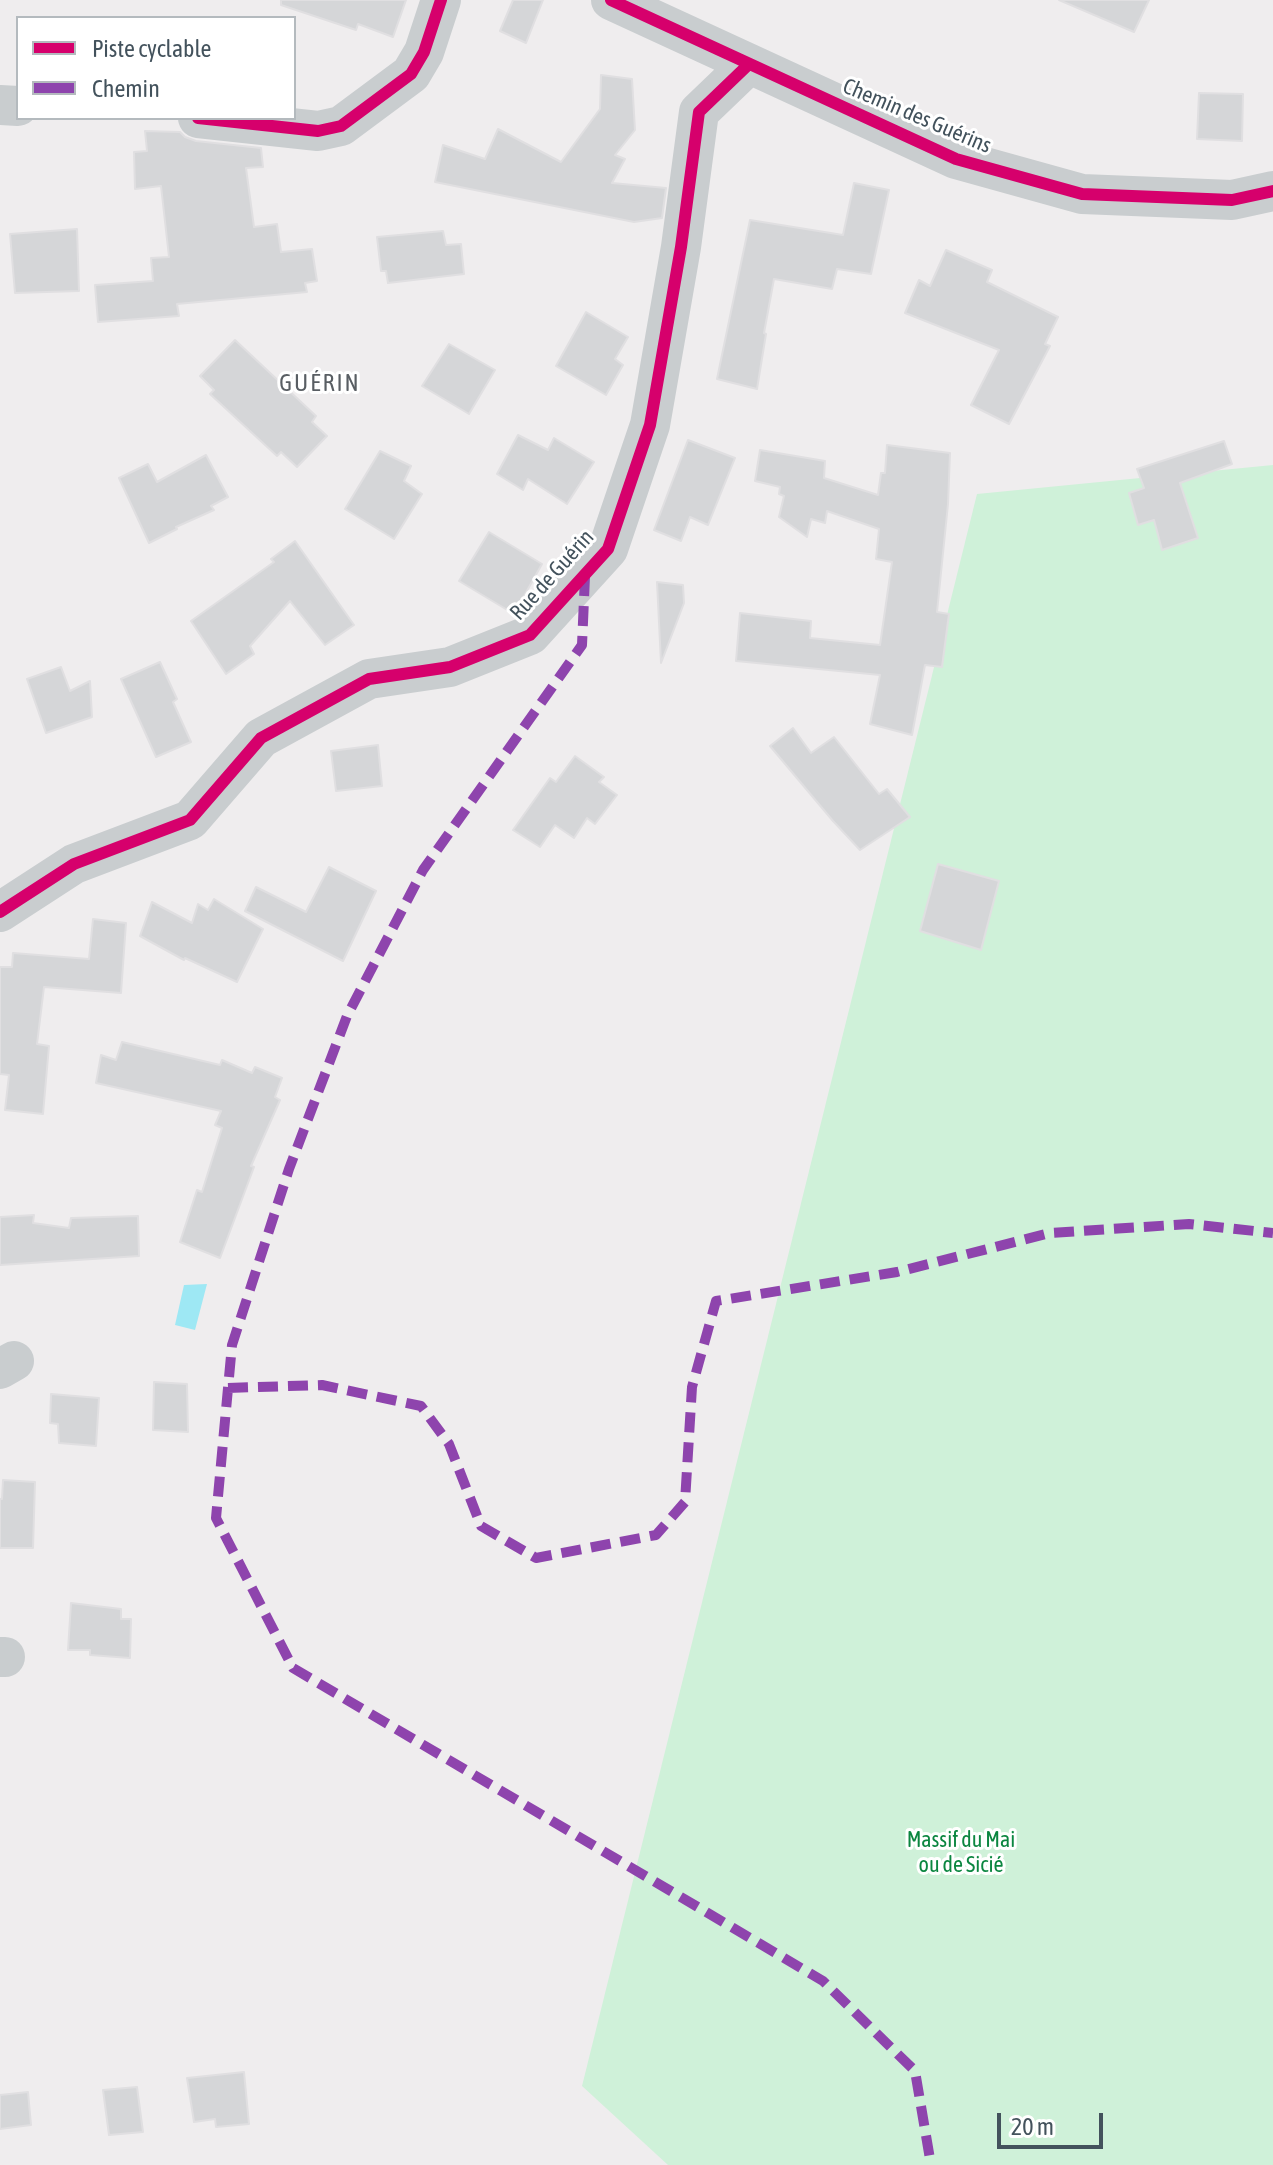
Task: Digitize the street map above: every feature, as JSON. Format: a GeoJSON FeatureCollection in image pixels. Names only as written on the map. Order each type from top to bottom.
{"type":"FeatureCollection","features":[{"type":"Feature","properties":{"kind":"street"},"geometry":{"type":"LineString","coordinates":[[216,120],[318,131],[341,126],[411,74],[424,52],[441,0]]}},
{"type":"Feature","properties":{"kind":"street","name":"Chemin des Guérins"},"geometry":{"type":"LineString","coordinates":[[611,0],[956,159],[1082,194],[1232,200],[1273,191]]}},
{"type":"Feature","properties":{"kind":"street","name":"Rue de Guérin"},"geometry":{"type":"LineString","coordinates":[[0,912],[74,864],[190,820],[261,738],[369,679],[450,667],[530,635],[608,549],[650,425],[681,247],[699,112],[749,64]]}},
{"type":"Feature","properties":{"kind":"green space","name":"Massif du Mai ou de Sicié"},"geometry":{"type":"Polygon","coordinates":[[[1273,465],[1273,2165],[668,2165],[582,2086],[977,494],[1273,465]]]}},
{"type":"Feature","properties":{"kind":"water"},"geometry":{"type":"Polygon","coordinates":[[[207,1284],[195,1330],[175,1325],[184,1285],[207,1284]]]}},
{"type":"Feature","properties":{"kind":"building"},"geometry":{"type":"Polygon","coordinates":[[[281,0],[406,0],[393,37],[358,24],[356,30],[281,5],[281,0]]]}},
{"type":"Feature","properties":{"kind":"building"},"geometry":{"type":"Polygon","coordinates":[[[513,0],[543,0],[526,43],[500,31],[513,0]]]}},
{"type":"Feature","properties":{"kind":"building"},"geometry":{"type":"Polygon","coordinates":[[[1059,0],[1149,0],[1134,32],[1059,0]]]}},
{"type":"Feature","properties":{"kind":"building"},"geometry":{"type":"Polygon","coordinates":[[[601,75],[632,79],[635,130],[615,155],[625,159],[612,183],[666,188],[662,218],[634,222],[435,182],[443,145],[485,159],[498,129],[561,162],[600,109],[601,75]]]}},
{"type":"Feature","properties":{"kind":"building"},"geometry":{"type":"Polygon","coordinates":[[[1199,93],[1243,94],[1242,141],[1197,139],[1199,93]]]}},
{"type":"Feature","properties":{"kind":"building"},"geometry":{"type":"Polygon","coordinates":[[[145,131],[180,132],[196,141],[261,148],[263,167],[246,168],[254,227],[277,224],[281,252],[312,249],[317,281],[305,283],[307,292],[177,304],[179,316],[98,322],[95,285],[153,281],[151,258],[169,257],[161,186],[135,189],[134,152],[147,151],[145,131]]]}},
{"type":"Feature","properties":{"kind":"building"},"geometry":{"type":"Polygon","coordinates":[[[854,183],[889,190],[871,274],[837,269],[832,289],[774,279],[757,389],[717,379],[750,220],[843,235],[854,183]]]}},
{"type":"Feature","properties":{"kind":"building"},"geometry":{"type":"Polygon","coordinates":[[[77,229],[79,291],[15,293],[10,234],[77,229]]]}},
{"type":"Feature","properties":{"kind":"building"},"geometry":{"type":"Polygon","coordinates":[[[443,231],[446,245],[461,244],[464,274],[388,283],[386,271],[381,271],[377,237],[443,231]]]}},
{"type":"Feature","properties":{"kind":"building"},"geometry":{"type":"Polygon","coordinates":[[[946,250],[992,270],[987,282],[1058,317],[1045,344],[1050,346],[1009,424],[971,405],[999,350],[905,313],[919,280],[930,286],[946,250]]]}},
{"type":"Feature","properties":{"kind":"building"},"geometry":{"type":"Polygon","coordinates":[[[586,312],[628,337],[615,359],[623,365],[606,395],[556,366],[586,312]]]}},
{"type":"Feature","properties":{"kind":"building"},"geometry":{"type":"Polygon","coordinates":[[[235,340],[316,416],[312,422],[327,436],[297,467],[281,452],[277,456],[210,394],[214,390],[200,376],[235,340]]]}},
{"type":"Feature","properties":{"kind":"building"},"geometry":{"type":"Polygon","coordinates":[[[449,344],[495,370],[469,414],[422,386],[449,344]]]}},
{"type":"Feature","properties":{"kind":"building"},"geometry":{"type":"Polygon","coordinates":[[[518,435],[548,450],[554,438],[594,462],[567,504],[528,479],[523,490],[497,474],[518,435]]]}},
{"type":"Feature","properties":{"kind":"building"},"geometry":{"type":"Polygon","coordinates":[[[688,440],[735,458],[708,525],[690,517],[681,541],[654,530],[688,440]]]}},
{"type":"Feature","properties":{"kind":"building"},"geometry":{"type":"Polygon","coordinates":[[[1224,441],[1232,464],[1180,483],[1198,538],[1162,550],[1154,520],[1138,525],[1129,493],[1144,488],[1137,469],[1224,441]]]}},
{"type":"Feature","properties":{"kind":"building"},"geometry":{"type":"Polygon","coordinates":[[[887,445],[950,453],[937,612],[949,614],[942,667],[925,665],[912,735],[870,724],[880,675],[736,661],[740,613],[811,621],[810,638],[880,645],[892,562],[876,559],[879,529],[827,511],[825,523],[811,519],[807,537],[779,517],[784,496],[779,494],[780,487],[755,481],[760,450],[825,461],[824,478],[878,495],[881,473],[885,473],[887,445]]]}},
{"type":"Feature","properties":{"kind":"building"},"geometry":{"type":"Polygon","coordinates":[[[380,451],[411,466],[404,481],[422,494],[394,539],[345,509],[380,451]]]}},
{"type":"Feature","properties":{"kind":"building"},"geometry":{"type":"Polygon","coordinates":[[[206,455],[228,497],[211,506],[214,510],[149,543],[119,478],[148,464],[157,482],[206,455]]]}},
{"type":"Feature","properties":{"kind":"building"},"geometry":{"type":"Polygon","coordinates":[[[489,532],[542,564],[514,614],[459,581],[489,532]]]}},
{"type":"Feature","properties":{"kind":"building"},"geometry":{"type":"Polygon","coordinates":[[[295,541],[354,625],[325,645],[290,601],[250,646],[254,654],[226,674],[191,621],[274,562],[271,559],[295,541]]]}},
{"type":"Feature","properties":{"kind":"building"},"geometry":{"type":"Polygon","coordinates":[[[657,582],[683,585],[684,603],[661,663],[657,582]]]}},
{"type":"Feature","properties":{"kind":"building"},"geometry":{"type":"Polygon","coordinates":[[[160,662],[177,699],[173,702],[191,742],[156,757],[121,679],[160,662]]]}},
{"type":"Feature","properties":{"kind":"building"},"geometry":{"type":"Polygon","coordinates":[[[61,667],[70,691],[90,681],[92,717],[46,733],[27,679],[61,667]]]}},
{"type":"Feature","properties":{"kind":"building"},"geometry":{"type":"Polygon","coordinates":[[[793,728],[811,753],[834,737],[879,794],[887,789],[910,817],[860,850],[770,746],[793,728]]]}},
{"type":"Feature","properties":{"kind":"building"},"geometry":{"type":"Polygon","coordinates":[[[378,745],[382,786],[336,791],[331,751],[378,745]]]}},
{"type":"Feature","properties":{"kind":"building"},"geometry":{"type":"Polygon","coordinates":[[[575,756],[604,777],[599,782],[617,795],[595,824],[587,818],[574,838],[555,825],[540,847],[513,830],[550,778],[556,782],[575,756]]]}},
{"type":"Feature","properties":{"kind":"building"},"geometry":{"type":"Polygon","coordinates":[[[938,864],[999,881],[981,950],[920,931],[938,864]]]}},
{"type":"Feature","properties":{"kind":"building"},"geometry":{"type":"Polygon","coordinates":[[[329,867],[376,891],[343,961],[245,911],[256,887],[306,912],[329,867]]]}},
{"type":"Feature","properties":{"kind":"building"},"geometry":{"type":"Polygon","coordinates":[[[214,899],[263,929],[237,982],[184,960],[140,936],[152,902],[192,923],[198,904],[208,910],[214,899]]]}},
{"type":"Feature","properties":{"kind":"building"},"geometry":{"type":"Polygon","coordinates":[[[93,919],[126,923],[121,993],[44,987],[37,1044],[49,1046],[43,1114],[5,1110],[9,1075],[0,1074],[0,967],[12,967],[13,953],[89,959],[93,919]]]}},
{"type":"Feature","properties":{"kind":"building"},"geometry":{"type":"Polygon","coordinates":[[[122,1042],[220,1065],[222,1060],[252,1073],[255,1067],[282,1078],[275,1097],[280,1100],[251,1166],[254,1167],[220,1258],[180,1242],[197,1190],[202,1192],[222,1128],[215,1125],[221,1111],[96,1083],[101,1055],[116,1060],[122,1042]]]}},
{"type":"Feature","properties":{"kind":"building"},"geometry":{"type":"Polygon","coordinates":[[[34,1215],[33,1223],[69,1228],[71,1218],[138,1216],[139,1256],[0,1265],[0,1217],[34,1215]]]}},
{"type":"Feature","properties":{"kind":"building"},"geometry":{"type":"Polygon","coordinates":[[[154,1382],[187,1384],[188,1432],[153,1430],[154,1382]]]}},
{"type":"Feature","properties":{"kind":"building"},"geometry":{"type":"Polygon","coordinates":[[[51,1394],[99,1398],[96,1446],[59,1443],[58,1424],[50,1423],[51,1394]]]}},
{"type":"Feature","properties":{"kind":"building"},"geometry":{"type":"Polygon","coordinates":[[[3,1480],[35,1482],[33,1548],[0,1548],[3,1480]]]}},
{"type":"Feature","properties":{"kind":"building"},"geometry":{"type":"Polygon","coordinates":[[[71,1603],[121,1609],[121,1619],[131,1619],[130,1658],[90,1655],[90,1650],[68,1650],[71,1603]]]}},
{"type":"Feature","properties":{"kind":"building"},"geometry":{"type":"Polygon","coordinates":[[[244,2072],[249,2124],[216,2127],[215,2119],[194,2122],[187,2078],[244,2072]]]}},
{"type":"Feature","properties":{"kind":"building"},"geometry":{"type":"Polygon","coordinates":[[[137,2087],[143,2132],[109,2135],[103,2090],[137,2087]]]}},
{"type":"Feature","properties":{"kind":"building"},"geometry":{"type":"Polygon","coordinates":[[[28,2092],[31,2125],[0,2129],[0,2095],[28,2092]]]}},
{"type":"Feature","properties":{"kind":"marked path"},"geometry":{"type":"LineString","coordinates":[[585,576],[582,645],[423,870],[347,1016],[289,1169],[232,1345],[216,1518],[293,1668],[823,1981],[915,2071],[931,2165]]}},
{"type":"Feature","properties":{"kind":"marked path"},"geometry":{"type":"LineString","coordinates":[[228,1388],[322,1385],[421,1406],[449,1444],[481,1526],[536,1558],[656,1535],[685,1502],[692,1387],[716,1301],[897,1272],[1050,1233],[1189,1224],[1273,1233]]}},
{"type":"Feature","properties":{"kind":"cycle path"},"geometry":{"type":"LineString","coordinates":[[216,120],[318,131],[341,126],[411,74],[424,52],[441,0]]}},
{"type":"Feature","properties":{"kind":"cycle path"},"geometry":{"type":"LineString","coordinates":[[611,0],[956,159],[1082,194],[1232,200],[1273,191]]}},
{"type":"Feature","properties":{"kind":"cycle path"},"geometry":{"type":"LineString","coordinates":[[0,912],[74,864],[190,820],[261,738],[369,679],[450,667],[530,635],[608,549],[650,425],[681,247],[699,112],[749,64]]}},
{"type":"Feature","properties":{"kind":"district","name":"GUÉRIN"},"geometry":{"type":"Point","coordinates":[320,383]}}]}
